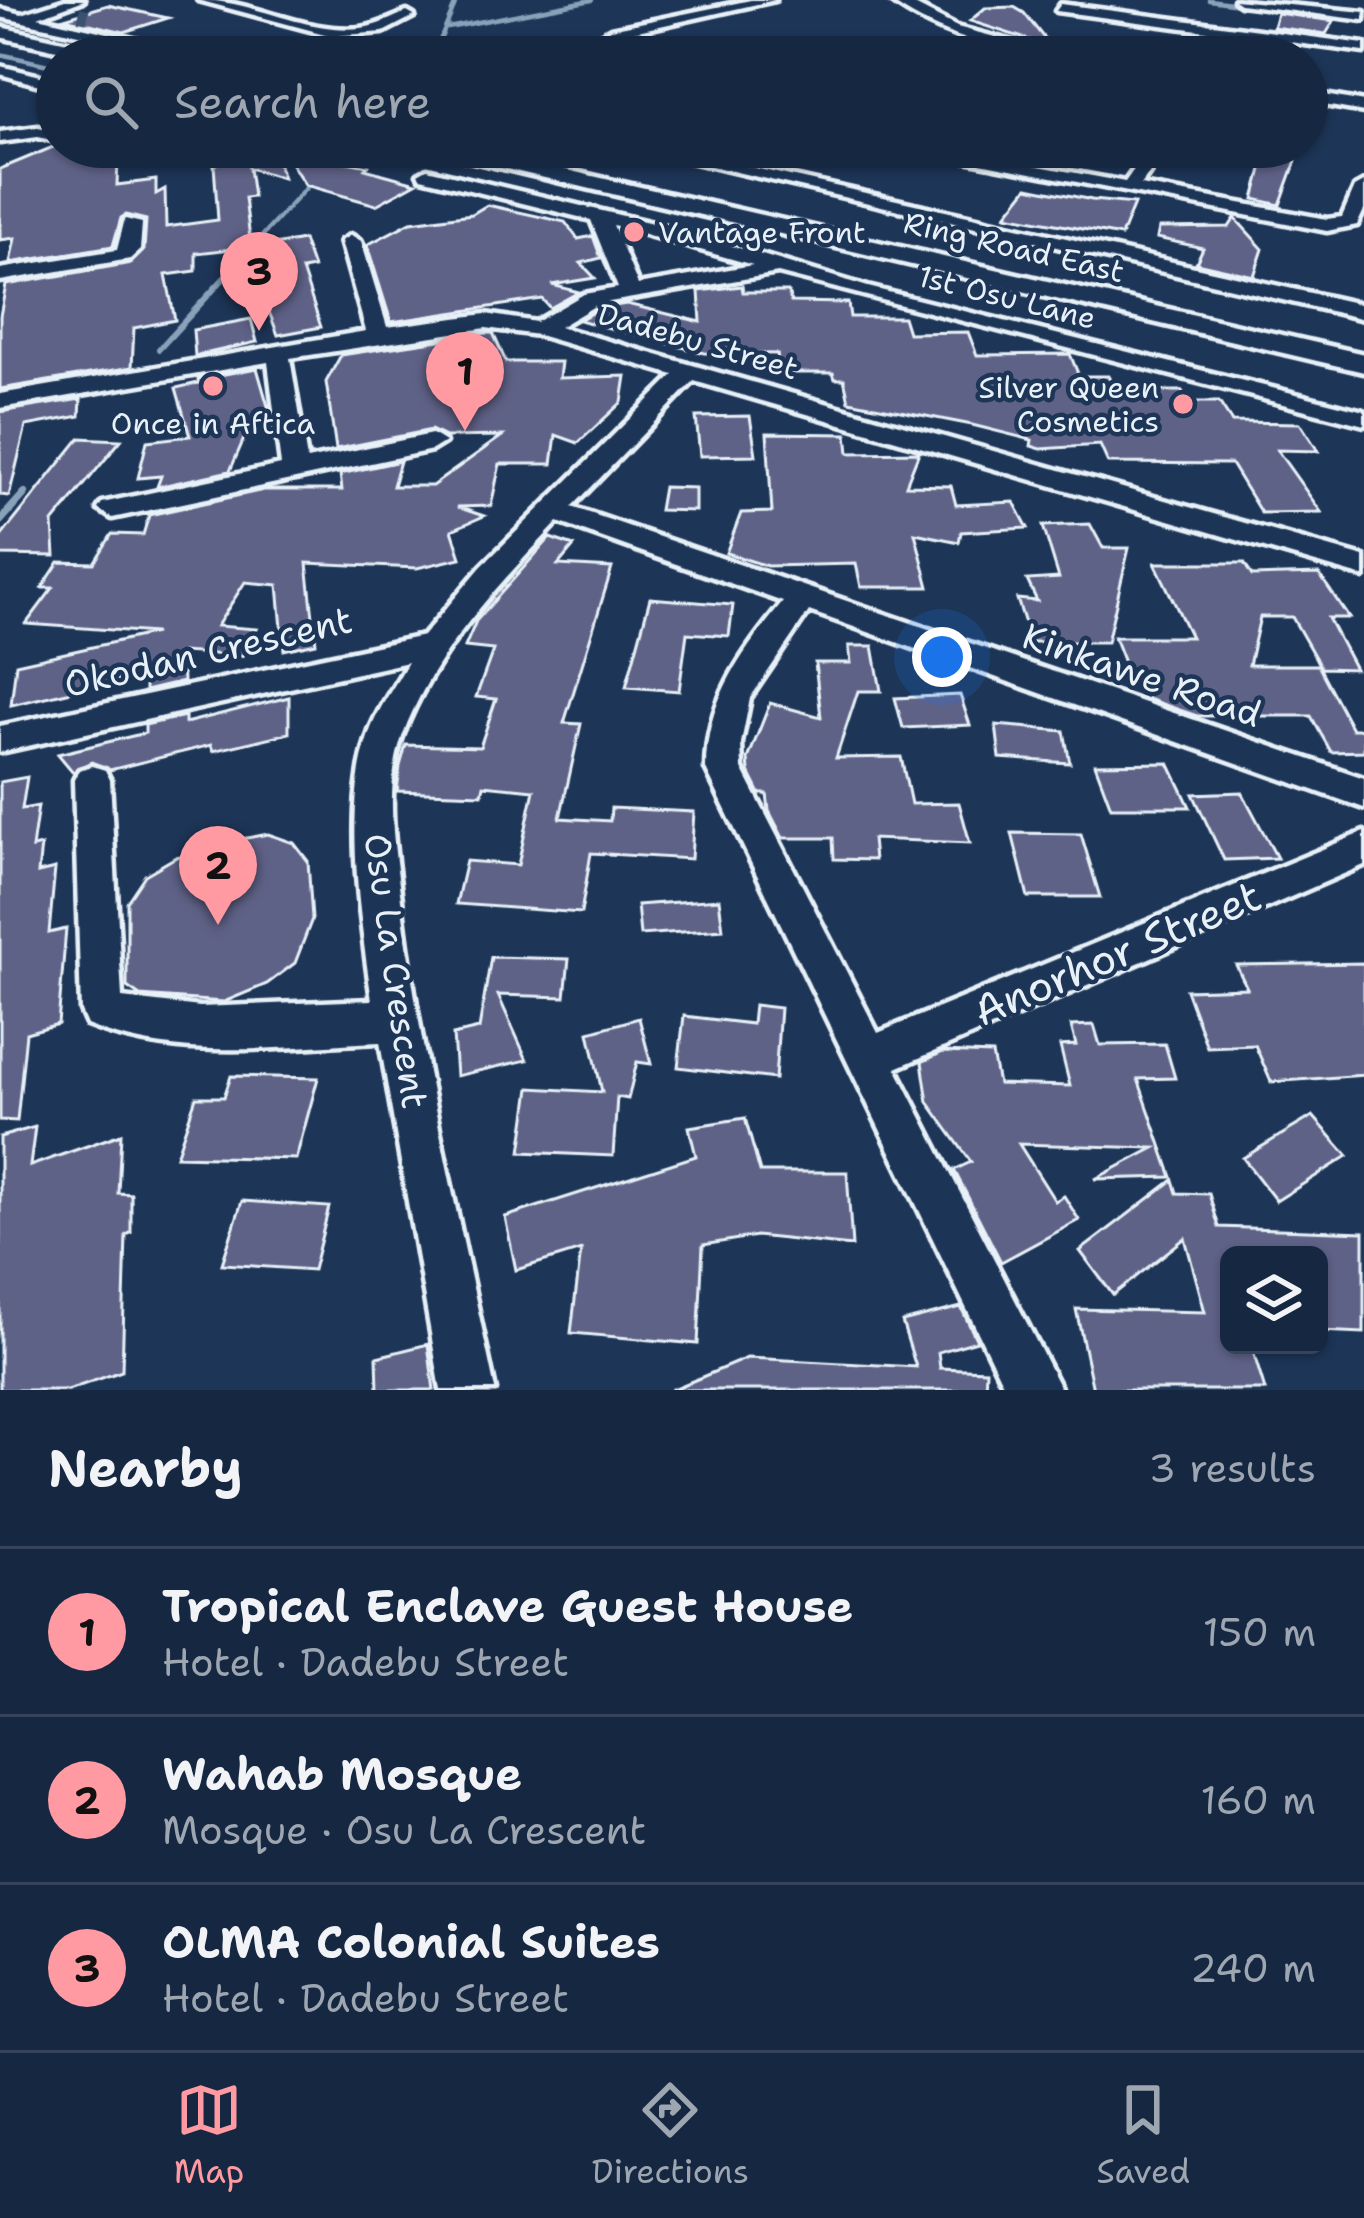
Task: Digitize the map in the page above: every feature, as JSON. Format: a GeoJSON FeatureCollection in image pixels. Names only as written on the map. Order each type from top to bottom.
{"type":"FeatureCollection","features":[{"type":"Feature","properties":{"kind":"main road"},"geometry":{"type":"LineString","coordinates":[[0,30],[31,26],[57,36]]}},
{"type":"Feature","properties":{"kind":"main road"},"geometry":{"type":"LineString","coordinates":[[0,45],[36,53]]}},
{"type":"Feature","properties":{"kind":"main road","name":"Ring Road East"},"geometry":{"type":"LineString","coordinates":[[556,168],[1364,340]]}},
{"type":"Feature","properties":{"kind":"main road","name":"Ring Road East"},"geometry":{"type":"LineString","coordinates":[[575,168],[1364,363]]}},
{"type":"Feature","properties":{"kind":"street"},"geometry":{"type":"LineString","coordinates":[[204,0],[311,29],[380,28],[407,16]]}},
{"type":"Feature","properties":{"kind":"street"},"geometry":{"type":"LineString","coordinates":[[612,36],[769,0]]}},
{"type":"Feature","properties":{"kind":"street"},"geometry":{"type":"LineString","coordinates":[[896,0],[952,30],[994,36]]}},
{"type":"Feature","properties":{"kind":"street"},"geometry":{"type":"LineString","coordinates":[[1240,0],[1364,16]]}},
{"type":"Feature","properties":{"kind":"street"},"geometry":{"type":"LineString","coordinates":[[1063,36],[1058,4],[1281,36]]}},
{"type":"Feature","properties":{"kind":"street"},"geometry":{"type":"LineString","coordinates":[[0,13],[31,26],[78,14],[139,36]]}},
{"type":"Feature","properties":{"kind":"street"},"geometry":{"type":"LineString","coordinates":[[31,26],[78,14]]}},
{"type":"Feature","properties":{"kind":"street"},"geometry":{"type":"LineString","coordinates":[[1328,43],[1364,48]]}},
{"type":"Feature","properties":{"kind":"street"},"geometry":{"type":"LineString","coordinates":[[0,70],[36,79]]}},
{"type":"Feature","properties":{"kind":"street"},"geometry":{"type":"LineString","coordinates":[[1328,100],[1364,106]]}},
{"type":"Feature","properties":{"kind":"street"},"geometry":{"type":"LineString","coordinates":[[0,137],[36,132]]}},
{"type":"Feature","properties":{"kind":"street"},"geometry":{"type":"LineString","coordinates":[[730,168],[1364,312]]}},
{"type":"Feature","properties":{"kind":"street"},"geometry":{"type":"LineString","coordinates":[[1017,168],[1327,225],[1350,221],[1364,187]]}},
{"type":"Feature","properties":{"kind":"street"},"geometry":{"type":"LineString","coordinates":[[1128,190],[1144,168]]}},
{"type":"Feature","properties":{"kind":"street","name":"1st Osu Lane"},"geometry":{"type":"LineString","coordinates":[[427,174],[599,215],[778,267],[1364,418]]}},
{"type":"Feature","properties":{"kind":"street"},"geometry":{"type":"LineString","coordinates":[[599,215],[630,291]]}},
{"type":"Feature","properties":{"kind":"street"},"geometry":{"type":"LineString","coordinates":[[0,275],[123,255],[130,250],[132,223]]}},
{"type":"Feature","properties":{"kind":"street"},"geometry":{"type":"LineString","coordinates":[[350,241],[378,334]]}},
{"type":"Feature","properties":{"kind":"street"},"geometry":{"type":"LineString","coordinates":[[540,329],[569,308],[630,291],[778,267]]}},
{"type":"Feature","properties":{"kind":"street","name":"Dadebu Street"},"geometry":{"type":"LineString","coordinates":[[0,401],[378,334],[486,321],[540,329],[1364,568]]}},
{"type":"Feature","properties":{"kind":"street"},"geometry":{"type":"LineString","coordinates":[[278,352],[295,468]]}},
{"type":"Feature","properties":{"kind":"street","name":"Osu La Crescent"},"geometry":{"type":"LineString","coordinates":[[468,1390],[397,1020],[374,833],[385,736],[433,645],[491,574],[689,373]]}},
{"type":"Feature","properties":{"kind":"street"},"geometry":{"type":"LineString","coordinates":[[112,509],[432,442]]}},
{"type":"Feature","properties":{"kind":"street","name":"Kinkawe Road"},"geometry":{"type":"LineString","coordinates":[[555,511],[1364,793]]}},
{"type":"Feature","properties":{"kind":"street"},"geometry":{"type":"LineString","coordinates":[[801,600],[745,674],[725,713],[724,769],[1034,1390]]}},
{"type":"Feature","properties":{"kind":"street","name":"Okodan Crescent"},"geometry":{"type":"LineString","coordinates":[[0,739],[433,645]]}},
{"type":"Feature","properties":{"kind":"street"},"geometry":{"type":"LineString","coordinates":[[92,780],[102,1011],[122,1023],[172,1027],[397,1020]]}},
{"type":"Feature","properties":{"kind":"street","name":"Anorhor Street"},"geometry":{"type":"LineString","coordinates":[[869,1058],[1364,848]]}},
{"type":"Feature","properties":{"kind":"building"},"geometry":{"type":"Polygon","coordinates":[[[108,5],[168,18],[124,32],[64,18],[108,5]]]}},
{"type":"Feature","properties":{"kind":"building"},"geometry":{"type":"Polygon","coordinates":[[[1014,7],[1042,36],[1017,36],[970,21],[985,8],[1014,7]]]}},
{"type":"Feature","properties":{"kind":"building"},"geometry":{"type":"Polygon","coordinates":[[[1277,13],[1334,21],[1326,34],[1273,27],[1277,13]]]}},
{"type":"Feature","properties":{"kind":"building"},"geometry":{"type":"Polygon","coordinates":[[[36,154],[36,168],[118,168],[117,185],[156,180],[156,194],[165,189],[166,227],[218,220],[214,168],[249,168],[253,197],[245,198],[251,247],[196,253],[196,271],[166,275],[175,320],[134,328],[132,367],[0,389],[0,316],[6,285],[131,263],[144,250],[146,220],[121,218],[113,246],[10,263],[15,238],[0,240],[0,169],[36,154]]]}},
{"type":"Feature","properties":{"kind":"building"},"geometry":{"type":"Polygon","coordinates":[[[249,168],[280,168],[283,178],[249,168]]]}},
{"type":"Feature","properties":{"kind":"building"},"geometry":{"type":"Polygon","coordinates":[[[294,168],[366,168],[416,183],[376,205],[305,185],[294,168]]]}},
{"type":"Feature","properties":{"kind":"building"},"geometry":{"type":"Polygon","coordinates":[[[1262,168],[1293,168],[1280,205],[1254,199],[1262,168]]]}},
{"type":"Feature","properties":{"kind":"building"},"geometry":{"type":"Polygon","coordinates":[[[1028,187],[1134,204],[1121,236],[1006,215],[1028,187]]]}},
{"type":"Feature","properties":{"kind":"building"},"geometry":{"type":"Polygon","coordinates":[[[487,205],[565,222],[578,239],[593,236],[601,258],[581,263],[595,278],[552,285],[579,292],[550,308],[542,299],[391,322],[367,245],[411,222],[472,214],[487,205]]]}},
{"type":"Feature","properties":{"kind":"building"},"geometry":{"type":"Polygon","coordinates":[[[1235,218],[1263,249],[1254,276],[1196,263],[1203,248],[1157,238],[1159,228],[1229,227],[1235,218]]]}},
{"type":"Feature","properties":{"kind":"building"},"geometry":{"type":"Polygon","coordinates":[[[303,240],[313,268],[302,270],[321,327],[278,335],[245,250],[303,240]]]}},
{"type":"Feature","properties":{"kind":"building"},"geometry":{"type":"Polygon","coordinates":[[[742,286],[743,292],[788,292],[791,302],[848,303],[850,317],[903,317],[908,333],[968,332],[977,355],[1070,354],[1079,376],[1108,376],[1116,391],[1182,391],[1188,402],[1219,402],[1232,422],[1300,423],[1318,451],[1277,450],[1321,512],[1261,513],[1231,464],[1108,463],[1100,445],[1041,449],[1031,446],[1032,440],[972,425],[849,401],[844,379],[835,379],[833,373],[780,373],[777,354],[704,353],[579,320],[600,308],[627,304],[701,322],[699,291],[742,286]]]}},
{"type":"Feature","properties":{"kind":"building"},"geometry":{"type":"Polygon","coordinates":[[[251,319],[257,342],[195,356],[193,330],[251,319]]]}},
{"type":"Feature","properties":{"kind":"building"},"geometry":{"type":"Polygon","coordinates":[[[493,333],[506,362],[561,362],[559,378],[626,376],[622,402],[578,443],[556,435],[552,464],[500,464],[491,506],[457,507],[484,516],[452,530],[461,558],[417,568],[307,563],[316,643],[284,650],[278,585],[245,582],[217,626],[257,629],[242,656],[182,652],[183,682],[145,691],[145,674],[11,705],[16,664],[155,633],[26,624],[53,588],[42,588],[59,562],[94,563],[112,534],[143,535],[149,515],[264,490],[342,490],[340,474],[400,461],[393,486],[432,486],[502,436],[445,437],[431,430],[336,449],[326,382],[341,355],[493,333]]]}},
{"type":"Feature","properties":{"kind":"building"},"geometry":{"type":"Polygon","coordinates":[[[257,368],[270,413],[253,418],[230,471],[157,487],[161,476],[138,478],[147,441],[190,436],[176,388],[257,368]]]}},
{"type":"Feature","properties":{"kind":"building"},"geometry":{"type":"Polygon","coordinates":[[[81,399],[80,416],[26,426],[9,496],[0,495],[0,412],[81,399]]]}},
{"type":"Feature","properties":{"kind":"building"},"geometry":{"type":"Polygon","coordinates":[[[750,416],[756,455],[700,456],[696,417],[750,416]]]}},
{"type":"Feature","properties":{"kind":"building"},"geometry":{"type":"Polygon","coordinates":[[[767,433],[847,434],[849,453],[919,452],[906,485],[951,486],[956,505],[1014,502],[1028,528],[961,532],[959,542],[915,533],[929,587],[861,587],[856,564],[767,566],[726,553],[741,513],[772,512],[767,433]]]}},
{"type":"Feature","properties":{"kind":"building"},"geometry":{"type":"Polygon","coordinates":[[[80,438],[121,440],[53,523],[55,556],[0,555],[0,538],[80,438]]]}},
{"type":"Feature","properties":{"kind":"building"},"geometry":{"type":"Polygon","coordinates":[[[663,487],[695,488],[695,511],[659,510],[663,487]]]}},
{"type":"Feature","properties":{"kind":"building"},"geometry":{"type":"Polygon","coordinates":[[[1090,524],[1103,548],[1129,548],[1107,642],[1031,642],[1017,599],[1037,601],[1027,580],[1059,578],[1043,526],[1090,524]]]}},
{"type":"Feature","properties":{"kind":"building"},"geometry":{"type":"Polygon","coordinates":[[[550,538],[574,546],[558,565],[612,568],[564,723],[581,724],[560,818],[610,821],[611,808],[694,812],[691,859],[591,853],[581,913],[456,904],[466,861],[518,865],[534,790],[484,785],[482,794],[397,791],[400,766],[406,745],[480,747],[496,699],[476,697],[493,650],[465,647],[476,621],[550,538]]]}},
{"type":"Feature","properties":{"kind":"building"},"geometry":{"type":"Polygon","coordinates":[[[1155,563],[1244,563],[1252,576],[1319,574],[1349,618],[1328,618],[1355,669],[1321,668],[1292,617],[1260,617],[1249,665],[1318,665],[1352,729],[1364,729],[1364,751],[1331,752],[1311,716],[1197,716],[1147,699],[1151,673],[1128,673],[1114,637],[1191,637],[1155,563]]]}},
{"type":"Feature","properties":{"kind":"building"},"geometry":{"type":"Polygon","coordinates":[[[650,598],[733,605],[729,636],[687,633],[679,691],[626,687],[650,598]]]}},
{"type":"Feature","properties":{"kind":"building"},"geometry":{"type":"Polygon","coordinates":[[[849,646],[873,646],[881,691],[858,691],[836,758],[901,757],[911,804],[959,803],[970,843],[872,839],[874,860],[834,859],[833,838],[783,838],[769,811],[767,794],[760,794],[749,772],[748,759],[770,703],[821,717],[815,663],[851,663],[849,646]]]}},
{"type":"Feature","properties":{"kind":"building"},"geometry":{"type":"Polygon","coordinates":[[[960,695],[970,725],[903,728],[895,698],[960,695]]]}},
{"type":"Feature","properties":{"kind":"building"},"geometry":{"type":"Polygon","coordinates":[[[289,697],[289,733],[213,751],[211,745],[110,770],[91,762],[73,772],[58,754],[145,733],[145,725],[185,716],[185,723],[289,697]]]}},
{"type":"Feature","properties":{"kind":"building"},"geometry":{"type":"Polygon","coordinates":[[[996,725],[1064,731],[1070,763],[1000,758],[996,725]]]}},
{"type":"Feature","properties":{"kind":"building"},"geometry":{"type":"Polygon","coordinates":[[[1169,763],[1190,807],[1111,807],[1095,764],[1169,763]]]}},
{"type":"Feature","properties":{"kind":"building"},"geometry":{"type":"Polygon","coordinates":[[[27,777],[22,809],[38,806],[32,848],[41,846],[38,873],[55,869],[49,933],[66,929],[58,1024],[26,1033],[17,1121],[0,1120],[0,782],[27,777]]]}},
{"type":"Feature","properties":{"kind":"building"},"geometry":{"type":"Polygon","coordinates":[[[1242,792],[1277,858],[1224,860],[1193,794],[1242,792]]]}},
{"type":"Feature","properties":{"kind":"building"},"geometry":{"type":"Polygon","coordinates":[[[1012,833],[1081,834],[1100,897],[1028,897],[1012,833]]]}},
{"type":"Feature","properties":{"kind":"building"},"geometry":{"type":"Polygon","coordinates":[[[268,834],[294,843],[308,861],[312,919],[295,963],[267,984],[224,1002],[140,996],[127,987],[127,902],[145,875],[176,857],[199,852],[199,847],[268,834]]]}},
{"type":"Feature","properties":{"kind":"building"},"geometry":{"type":"Polygon","coordinates":[[[719,899],[723,929],[640,935],[637,905],[719,899]]]}},
{"type":"Feature","properties":{"kind":"building"},"geometry":{"type":"Polygon","coordinates":[[[491,957],[569,959],[565,997],[498,995],[527,1060],[456,1076],[453,1035],[479,1029],[491,957]]]}},
{"type":"Feature","properties":{"kind":"building"},"geometry":{"type":"Polygon","coordinates":[[[1364,963],[1364,1075],[1271,1082],[1255,1045],[1207,1047],[1186,990],[1247,988],[1236,965],[1364,963]]]}},
{"type":"Feature","properties":{"kind":"building"},"geometry":{"type":"Polygon","coordinates":[[[754,1005],[780,1008],[775,1079],[678,1067],[684,1016],[752,1024],[754,1005]]]}},
{"type":"Feature","properties":{"kind":"building"},"geometry":{"type":"Polygon","coordinates":[[[639,1018],[651,1064],[637,1062],[628,1099],[617,1097],[613,1156],[521,1152],[530,1088],[602,1092],[589,1032],[639,1018]]]}},
{"type":"Feature","properties":{"kind":"building"},"geometry":{"type":"Polygon","coordinates":[[[1094,1025],[1100,1045],[1165,1044],[1175,1078],[1138,1079],[1172,1177],[1095,1179],[1154,1148],[1019,1144],[1055,1201],[1064,1196],[1079,1220],[1001,1262],[954,1170],[971,1162],[928,1102],[922,1062],[943,1052],[992,1054],[998,1084],[1070,1086],[1060,1046],[1076,1045],[1071,1026],[1094,1025]]]}},
{"type":"Feature","properties":{"kind":"building"},"geometry":{"type":"Polygon","coordinates":[[[231,1076],[318,1078],[296,1159],[176,1156],[196,1097],[224,1097],[231,1076]]]}},
{"type":"Feature","properties":{"kind":"building"},"geometry":{"type":"Polygon","coordinates":[[[1313,1116],[1348,1156],[1276,1201],[1243,1158],[1313,1116]]]}},
{"type":"Feature","properties":{"kind":"building"},"geometry":{"type":"Polygon","coordinates":[[[745,1118],[760,1172],[847,1172],[852,1246],[756,1236],[703,1245],[698,1344],[571,1333],[581,1250],[516,1270],[505,1217],[696,1156],[689,1127],[745,1118]]]}},
{"type":"Feature","properties":{"kind":"building"},"geometry":{"type":"Polygon","coordinates":[[[35,1127],[30,1166],[121,1134],[118,1193],[131,1194],[122,1371],[68,1390],[0,1390],[0,1137],[35,1127]]]}},
{"type":"Feature","properties":{"kind":"building"},"geometry":{"type":"Polygon","coordinates":[[[1173,1180],[1177,1193],[1209,1194],[1219,1227],[1364,1232],[1364,1333],[1328,1331],[1328,1246],[1220,1246],[1220,1354],[1254,1354],[1265,1390],[1093,1390],[1076,1309],[1205,1312],[1185,1238],[1113,1295],[1080,1251],[1173,1180]]]}},
{"type":"Feature","properties":{"kind":"building"},"geometry":{"type":"Polygon","coordinates":[[[242,1201],[329,1207],[313,1270],[222,1264],[242,1201]]]}},
{"type":"Feature","properties":{"kind":"building"},"geometry":{"type":"Polygon","coordinates":[[[961,1307],[977,1341],[938,1352],[940,1368],[986,1370],[985,1390],[671,1390],[747,1358],[916,1367],[902,1322],[961,1307]]]}},
{"type":"Feature","properties":{"kind":"building"},"geometry":{"type":"Polygon","coordinates":[[[428,1344],[434,1390],[378,1390],[377,1357],[428,1344]]]}},
{"type":"Feature","properties":{"kind":"waterway"},"geometry":{"type":"LineString","coordinates":[[442,36],[457,0]]}},
{"type":"Feature","properties":{"kind":"waterway"},"geometry":{"type":"LineString","coordinates":[[448,28],[592,0]]}},
{"type":"Feature","properties":{"kind":"waterway"},"geometry":{"type":"LineString","coordinates":[[1209,0],[1364,21]]}},
{"type":"Feature","properties":{"kind":"waterway"},"geometry":{"type":"LineString","coordinates":[[0,54],[36,62]]}},
{"type":"Feature","properties":{"kind":"waterway"},"geometry":{"type":"LineString","coordinates":[[234,267],[315,178]]}},
{"type":"Feature","properties":{"kind":"waterway"},"geometry":{"type":"LineString","coordinates":[[159,349],[237,264]]}},
{"type":"Feature","properties":{"kind":"waterway"},"geometry":{"type":"LineString","coordinates":[[0,521],[25,493]]}},
{"type":"Feature","properties":{"kind":"tunnel"},"geometry":{"type":"LineString","coordinates":[[79,14],[88,16]]}},
{"type":"Feature","properties":{"kind":"place","name":"Vantage Front"},"geometry":{"type":"Point","coordinates":[634,232]}},
{"type":"Feature","properties":{"kind":"place","name":"OLMA Colonial Suites"},"geometry":{"type":"Point","coordinates":[259,331]}},
{"type":"Feature","properties":{"kind":"place","name":"Once in Aftica"},"geometry":{"type":"Point","coordinates":[213,386]}},
{"type":"Feature","properties":{"kind":"place","name":"Silver Queen Cosmetics"},"geometry":{"type":"Point","coordinates":[1183,404]}},
{"type":"Feature","properties":{"kind":"place","name":"Tropical Enclave Guest House"},"geometry":{"type":"Point","coordinates":[465,431]}},
{"type":"Feature","properties":{"kind":"place","name":"Wahab Mosque"},"geometry":{"type":"Point","coordinates":[218,925]}}]}
